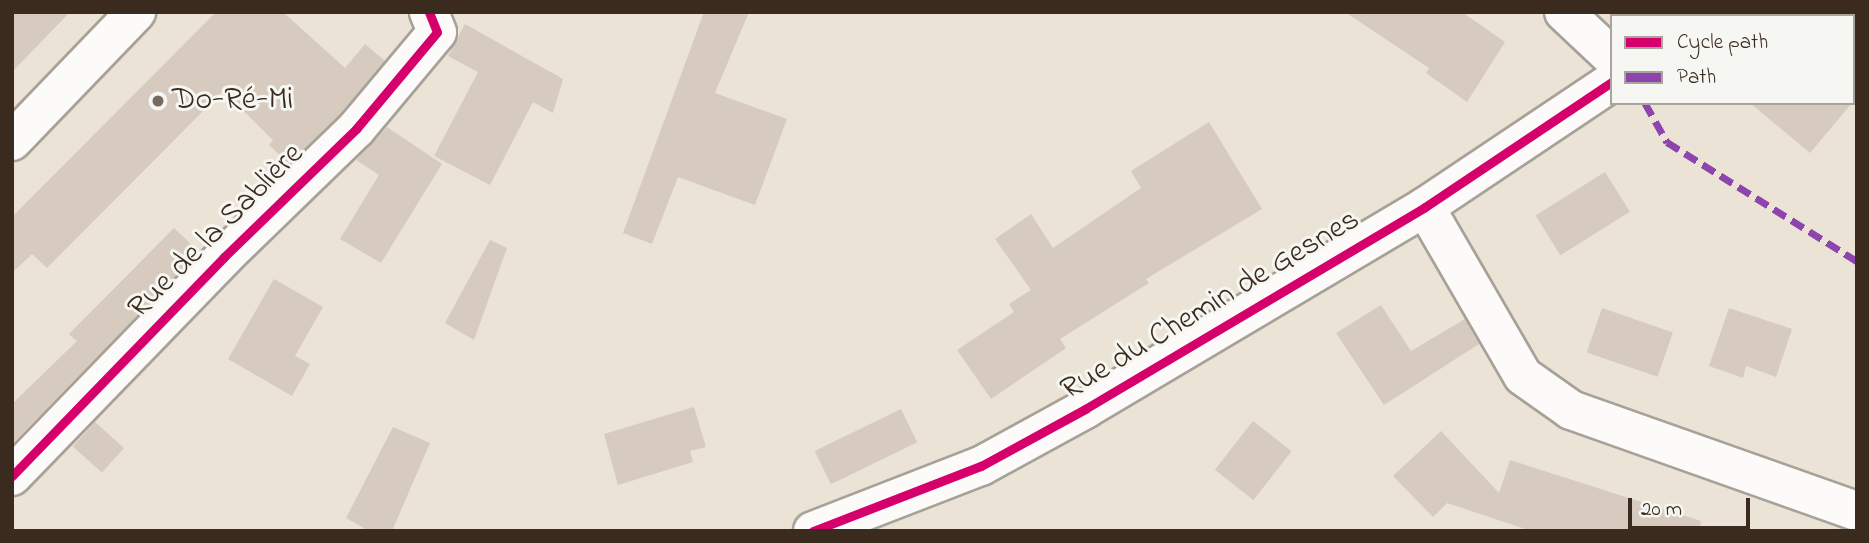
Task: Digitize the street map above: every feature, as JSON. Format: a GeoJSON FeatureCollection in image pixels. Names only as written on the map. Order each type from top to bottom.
{"type":"FeatureCollection","features":[{"type":"Feature","properties":{"kind":"street"},"geometry":{"type":"LineString","coordinates":[[12,141],[136,12]]}},
{"type":"Feature","properties":{"kind":"street","name":"Rue de la Sablière"},"geometry":{"type":"LineString","coordinates":[[12,476],[224,257],[356,129],[437,32],[429,12]]}},
{"type":"Feature","properties":{"kind":"street"},"geometry":{"type":"LineString","coordinates":[[1564,12],[1610,55]]}},
{"type":"Feature","properties":{"kind":"street","name":"Rue du Chemin de Gesnes"},"geometry":{"type":"LineString","coordinates":[[813,531],[981,466],[1425,207],[1610,83]]}},
{"type":"Feature","properties":{"kind":"street"},"geometry":{"type":"LineString","coordinates":[[1425,207],[1523,376],[1572,410],[1857,511]]}},
{"type":"Feature","properties":{"kind":"building"},"geometry":{"type":"Polygon","coordinates":[[[12,12],[70,12],[12,72],[12,12]]]}},
{"type":"Feature","properties":{"kind":"building"},"geometry":{"type":"Polygon","coordinates":[[[216,12],[283,12],[345,68],[365,44],[385,61],[340,114],[289,164],[269,145],[273,140],[223,91],[47,268],[32,254],[12,273],[12,217],[216,12]]]}},
{"type":"Feature","properties":{"kind":"building"},"geometry":{"type":"Polygon","coordinates":[[[704,12],[749,12],[715,93],[787,119],[755,205],[678,177],[652,244],[623,233],[704,12]]]}},
{"type":"Feature","properties":{"kind":"building"},"geometry":{"type":"Polygon","coordinates":[[[1345,12],[1462,12],[1505,42],[1467,102],[1426,73],[1429,68],[1345,12]]]}},
{"type":"Feature","properties":{"kind":"building"},"geometry":{"type":"Polygon","coordinates":[[[465,24],[563,79],[553,113],[533,102],[490,185],[434,156],[478,72],[448,56],[465,24]]]}},
{"type":"Feature","properties":{"kind":"building"},"geometry":{"type":"Polygon","coordinates":[[[1752,105],[1850,105],[1810,153],[1752,105]]]}},
{"type":"Feature","properties":{"kind":"building"},"geometry":{"type":"Polygon","coordinates":[[[1209,122],[1262,209],[1146,279],[1149,283],[1060,339],[1066,348],[991,399],[957,350],[1014,312],[1009,304],[1031,290],[995,239],[1031,214],[1053,248],[1141,188],[1131,171],[1209,122]]]}},
{"type":"Feature","properties":{"kind":"building"},"geometry":{"type":"Polygon","coordinates":[[[387,127],[442,164],[381,263],[340,239],[379,175],[356,160],[387,127]]]}},
{"type":"Feature","properties":{"kind":"building"},"geometry":{"type":"Polygon","coordinates":[[[1605,172],[1630,212],[1560,255],[1535,215],[1605,172]]]}},
{"type":"Feature","properties":{"kind":"building"},"geometry":{"type":"Polygon","coordinates":[[[174,228],[199,252],[12,444],[12,404],[77,341],[69,334],[174,228]]]}},
{"type":"Feature","properties":{"kind":"building"},"geometry":{"type":"Polygon","coordinates":[[[490,240],[507,248],[474,340],[445,323],[490,240]]]}},
{"type":"Feature","properties":{"kind":"building"},"geometry":{"type":"Polygon","coordinates":[[[274,279],[323,307],[295,356],[310,364],[292,396],[228,359],[274,279]]]}},
{"type":"Feature","properties":{"kind":"building"},"geometry":{"type":"Polygon","coordinates":[[[1381,305],[1411,351],[1465,319],[1479,344],[1384,405],[1336,333],[1381,305]]]}},
{"type":"Feature","properties":{"kind":"building"},"geometry":{"type":"Polygon","coordinates":[[[1602,308],[1673,332],[1658,377],[1587,352],[1602,308]]]}},
{"type":"Feature","properties":{"kind":"building"},"geometry":{"type":"Polygon","coordinates":[[[1729,308],[1792,329],[1776,377],[1746,366],[1743,378],[1709,366],[1729,308]]]}},
{"type":"Feature","properties":{"kind":"building"},"geometry":{"type":"Polygon","coordinates":[[[694,407],[706,447],[690,451],[693,462],[618,485],[604,434],[694,407]]]}},
{"type":"Feature","properties":{"kind":"building"},"geometry":{"type":"Polygon","coordinates":[[[901,409],[917,442],[831,484],[815,451],[901,409]]]}},
{"type":"Feature","properties":{"kind":"building"},"geometry":{"type":"Polygon","coordinates":[[[1253,421],[1292,451],[1253,500],[1215,470],[1253,421]]]}},
{"type":"Feature","properties":{"kind":"building"},"geometry":{"type":"Polygon","coordinates":[[[95,422],[124,448],[102,473],[73,447],[95,422]]]}},
{"type":"Feature","properties":{"kind":"building"},"geometry":{"type":"Polygon","coordinates":[[[393,427],[430,443],[392,531],[369,531],[346,518],[393,427]]]}},
{"type":"Feature","properties":{"kind":"building"},"geometry":{"type":"Polygon","coordinates":[[[1441,431],[1499,493],[1510,460],[1701,521],[1699,531],[1531,531],[1447,503],[1433,517],[1393,476],[1441,431]]]}},
{"type":"Feature","properties":{"kind":"marked path"},"geometry":{"type":"LineString","coordinates":[[1646,105],[1667,142],[1857,261]]}},
{"type":"Feature","properties":{"kind":"cycle path"},"geometry":{"type":"LineString","coordinates":[[12,476],[224,257],[356,129],[437,32],[429,12]]}},
{"type":"Feature","properties":{"kind":"cycle path"},"geometry":{"type":"LineString","coordinates":[[813,531],[981,466],[1085,409],[1425,207],[1610,83]]}},
{"type":"Feature","properties":{"kind":"place","name":"Do-Ré-Mi"},"geometry":{"type":"Point","coordinates":[158,101]}}]}
